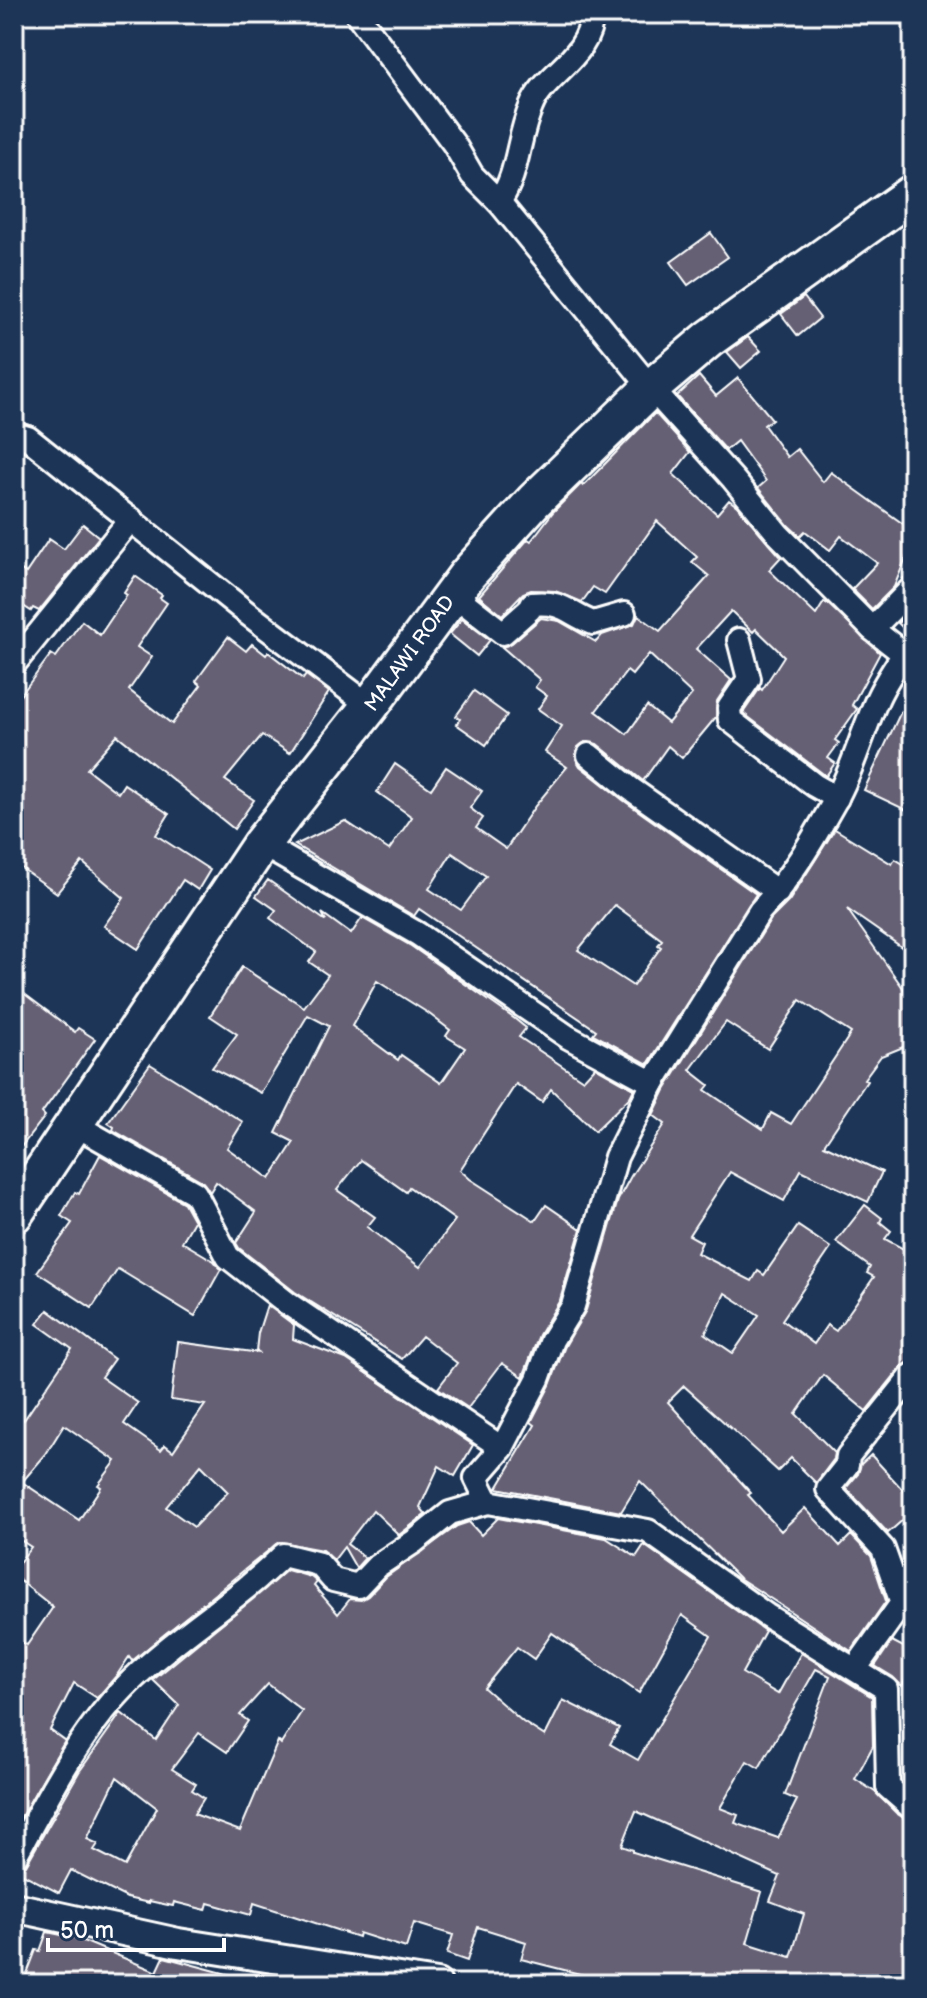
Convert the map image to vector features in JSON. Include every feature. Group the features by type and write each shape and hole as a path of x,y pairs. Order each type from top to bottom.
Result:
{"main road":[{"name":"MALAWI ROAD","path":"14,1214 261,844 370,706 452,593 508,528 651,388 709,339 770,292 913,193"}],"street":[{"path":"357,14 454,144 472,175 499,202 651,388 726,470 785,542 872,629 908,656 876,702 837,798 823,818 818,832 778,892 760,911 653,1083 616,1157 573,1306 552,1340 538,1379 502,1448 476,1478 488,1502"},
{"path":"499,202 511,185 531,105 579,51 591,26 592,14"},
{"path":"14,434 28,438 247,613 370,706"},
{"path":"14,664 131,519"},
{"path":"872,629 913,587"},
{"path":"452,593 503,633 532,604 564,607 593,623 624,614"},
{"path":"739,640 749,679 729,708 730,720 814,785 837,798"},
{"path":"589,755 631,789 778,892"},
{"path":"261,844 418,934 568,1037 653,1083"},
{"path":"74,1124 195,1193 228,1257 287,1303 502,1448"},
{"path":"855,1669 902,1603 883,1549 828,1489 847,1465 848,1456 913,1375"},
{"path":"14,1858 89,1728 131,1680 257,1581 283,1555 319,1564 333,1580 358,1586 377,1566 450,1513 488,1502 608,1521 648,1531 766,1615 886,1689 888,1787 913,1809"},
{"path":"14,1907 320,1975 437,1984"}],"building":[{"path":"711,233 728,257 688,285 671,262"},
{"path":"804,297 820,318 798,336 781,314"},
{"path":"748,337 761,351 741,368 727,352"},
{"path":"699,376 716,396 738,378 772,419 764,425 787,457 797,449 823,482 831,472 913,531 913,541 894,587 872,609 852,589 877,563 841,536 830,550 805,531 800,536 788,525 758,488 766,481 737,441 726,450 677,396"},
{"path":"655,413 690,452 673,474 717,514 729,500 737,506 781,557 769,570 816,615 824,602 828,604 880,653 852,705 857,709 835,740 839,743 828,758 835,763 826,776 743,713 784,656 756,629 753,632 731,611 696,649 731,680 717,701 716,717 682,758 668,746 643,781 597,744 585,742 578,747 576,759 580,766 756,894 648,1064 593,1034 596,1030 419,909 414,916 295,845 345,821 389,850 412,817 377,792 395,764 431,789 446,767 482,791 470,808 483,818 476,828 506,849 567,767 545,752 562,726 538,709 547,696 535,687 540,680 502,647 512,643 541,618 559,621 596,642 602,635 634,624 638,615 660,631 709,576 692,562 697,557 657,521 605,594 593,587 582,602 555,591 531,590 523,593 502,615 479,596 528,539 531,541 553,512 581,484 583,486","holes":["649,654 692,694 668,723 647,706 627,734 596,711 627,671 632,675","452,853 486,876 461,910 429,889","615,905 662,940 658,945 661,947 633,986 578,950"]},
{"path":"83,524 99,537 39,611 33,608 31,611 14,600 14,565 26,573 49,539 64,549"},
{"path":"135,576 162,595 160,598 167,603 137,647 152,657 129,690 172,724 201,685 196,681 228,637 246,651 252,644 266,655 268,652 303,679 306,675 329,692 290,753 262,735 225,780 254,800 234,829 117,735 87,769 118,793 124,784 169,814 156,835 210,870 198,890 183,880 138,949 104,926 124,898 82,862 57,893 14,863 14,704 51,654 56,657 82,621 100,635 127,595 124,593"},
{"path":"913,607 913,638 898,623"},
{"path":"462,619 490,640 477,656 450,634"},
{"path":"913,686 913,796 906,810 864,790"},
{"path":"474,691 507,715 486,745 456,724 460,719 456,716"},
{"path":"835,829 892,864 895,859 913,870 913,955 847,909 913,1002 913,1043 881,1056 824,1145 882,1172 868,1202 801,1170 784,1201 730,1172 689,1235 702,1242 697,1253 752,1281 758,1271 764,1275 798,1226 831,1248 782,1320 814,1344 827,1325 836,1331 874,1277 867,1273 870,1267 836,1242 865,1205 882,1218 880,1222 891,1231 885,1239 913,1254 913,1361 902,1366 866,1411 823,1375 796,1414 835,1453 816,1483 791,1458 778,1471 684,1386 668,1402 751,1493 748,1495 781,1531 805,1508 840,1546 851,1535 871,1556 886,1601 851,1651 739,1578 640,1481 621,1512 497,1488 535,1425 531,1422 565,1346 586,1310 618,1200 665,1124 653,1115 665,1090 771,919 789,901","holes":["800,1000 851,1033 791,1124 771,1113 763,1129 705,1090 709,1085 690,1070 726,1022 768,1049","725,1293 759,1315 733,1353 705,1334"]},
{"path":"268,880 326,921 322,913 351,934 362,918 411,946 515,1019 526,1028 519,1037 583,1080 595,1067 634,1089 630,1097 595,1131 551,1089 542,1102 516,1084 460,1170 535,1221 546,1205 581,1229 560,1300 539,1335 523,1377 502,1363 468,1408 438,1388 457,1363 422,1336 402,1359 295,1292 236,1243 256,1212 216,1182 210,1192 202,1181 113,1130 114,1127 108,1123 150,1064 243,1122 227,1148 270,1179 294,1142 276,1133 329,1026 308,1015 261,1093 212,1068 237,1034 210,1016 242,967 304,1007 328,975 309,962 316,952 270,918 276,910 256,896","holes":["377,981 428,1013 450,1030 446,1036 465,1048 441,1083 401,1055 398,1060 352,1026","361,1160 406,1192 409,1187 455,1220 420,1267 367,1227 375,1217 337,1190"]},
{"path":"14,986 75,1032 78,1028 95,1039 42,1113 45,1116 14,1156"},
{"path":"100,1155 184,1203 194,1221 182,1242 214,1261 221,1269 195,1316 118,1269 92,1308 37,1272 72,1223 61,1216 75,1192 79,1194"},
{"path":"267,1305 294,1325 293,1339 346,1359 473,1445 455,1476 439,1466 420,1507 426,1514 399,1535 373,1510 347,1544 365,1558 356,1568 344,1547 334,1560 322,1550 279,1542 132,1661 129,1657 97,1698 74,1683 50,1730 65,1741 14,1829 14,1636 27,1645 53,1607 14,1576 14,1569 31,1547 14,1536 14,1411 24,1420 72,1349 37,1324 48,1310 114,1359 101,1377 138,1403 124,1424 161,1450 165,1445 173,1451 205,1405 171,1400 178,1342 260,1353 256,1351","holes":["64,1425 116,1461 98,1485 101,1487 79,1520 22,1482 46,1454","201,1465 228,1492 194,1527 166,1507"]},
{"path":"871,1455 913,1501 913,1511 888,1533 846,1488 858,1474 861,1464"},
{"path":"498,1518 606,1538 636,1557 644,1545 765,1631 742,1673 778,1694 801,1653 872,1697 873,1746 855,1779 913,1824 913,1983 871,1974 867,1984 619,1984 521,1959 526,1942 478,1927 467,1961 447,1954 453,1935 414,1923 406,1948 359,1933 358,1937 254,1903 251,1915 208,1903 206,1910 174,1902 173,1906 149,1903 127,1898 71,1870 59,1893 17,1871 26,1865 79,1772 121,1713 156,1740 179,1705 153,1680 287,1570 311,1577 317,1582 314,1586 338,1614 350,1599 361,1600 368,1596 386,1577 457,1526 469,1522 481,1535","holes":["682,1615 711,1636 638,1760 610,1744 619,1728 563,1700 545,1736 523,1722 484,1688 517,1647 534,1659 552,1633 639,1693","816,1669 830,1676 785,1795 797,1800 778,1838 735,1823 738,1815 720,1808 747,1761 759,1768","268,1684 302,1711 281,1744 278,1741 240,1831 194,1814 204,1798 192,1790 196,1784 172,1769 199,1733 227,1752 248,1721 240,1715","117,1777 157,1808 125,1866 94,1850 98,1844 87,1839","636,1811 780,1876 770,1901 804,1914 791,1957 747,1943 762,1892 622,1846"]},
{"path":"892,1641 913,1652 913,1684 905,1680 902,1686 875,1666"},
{"path":"47,1932 76,1938 157,1972 164,1957 238,1977 237,1984 23,1984 36,1950 40,1951"}]}
